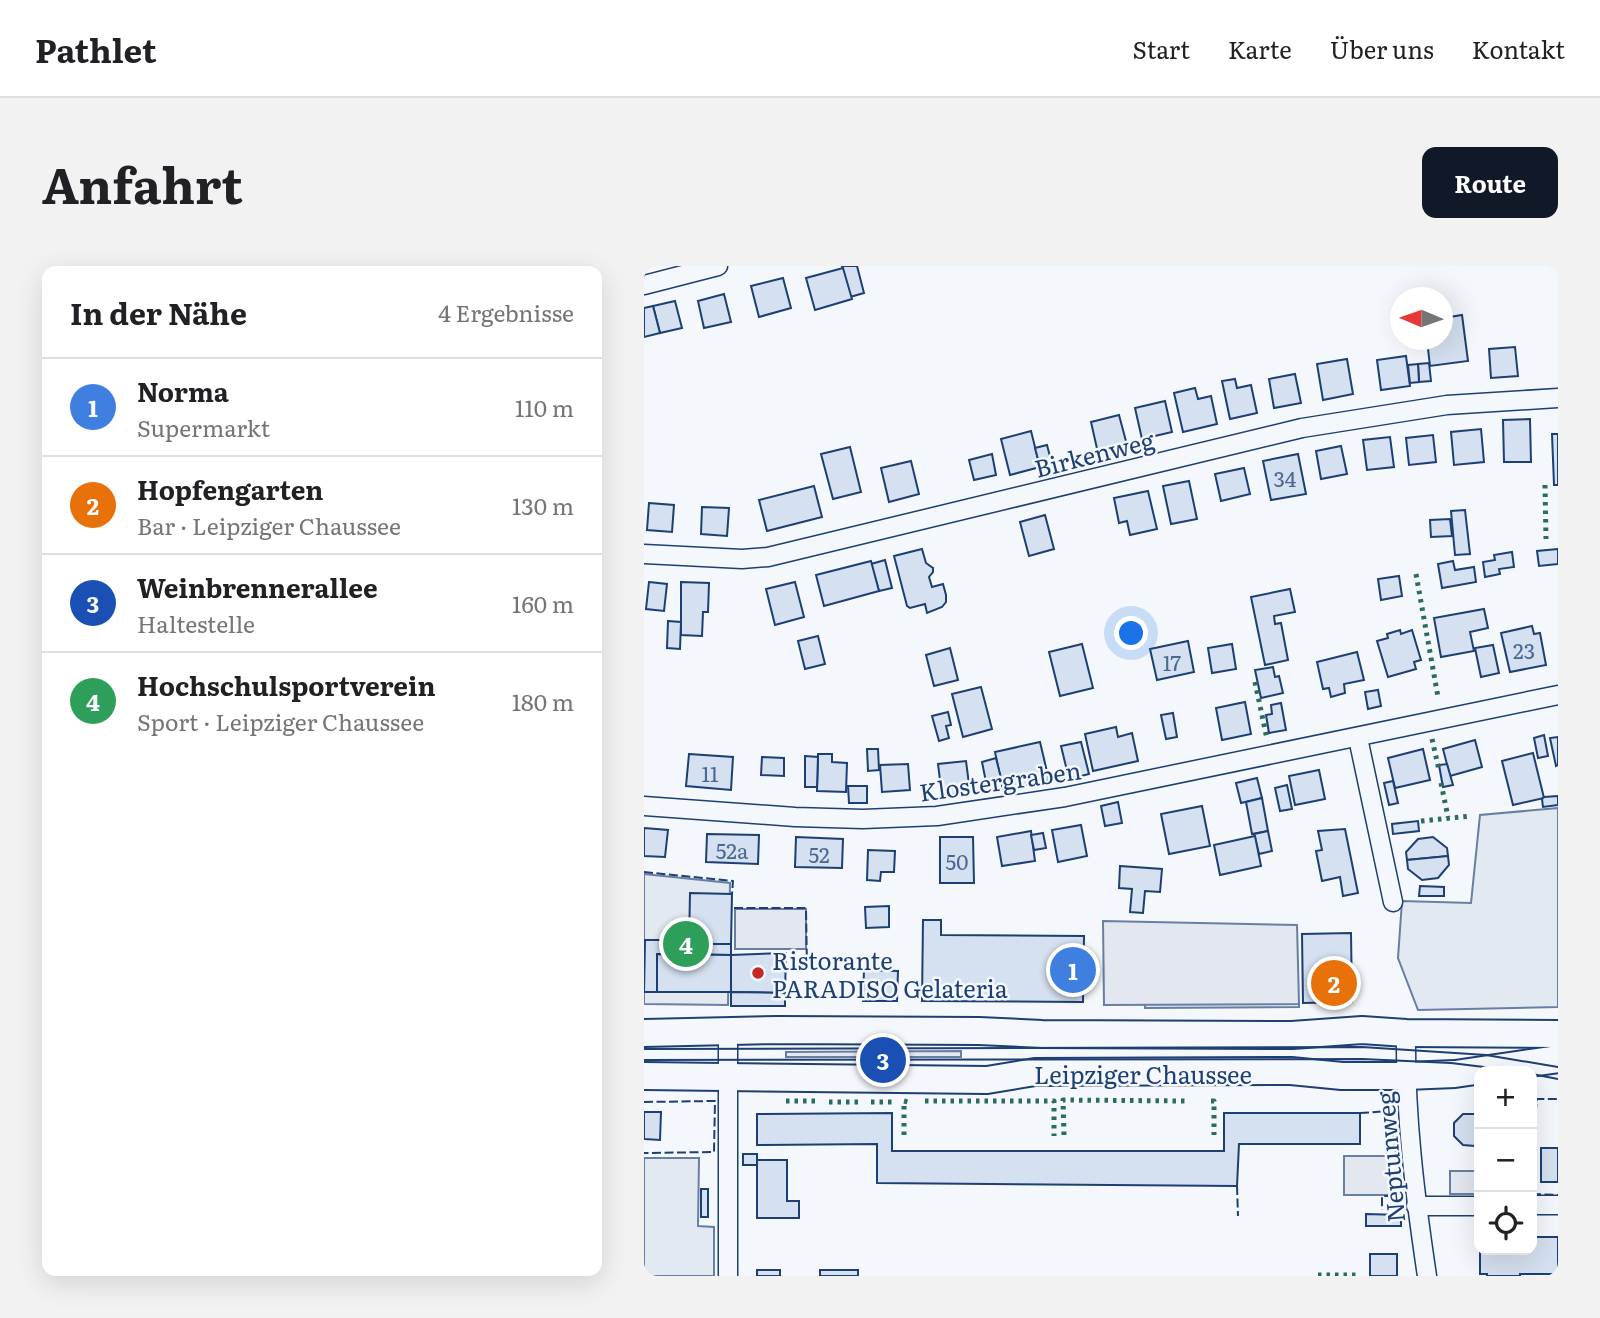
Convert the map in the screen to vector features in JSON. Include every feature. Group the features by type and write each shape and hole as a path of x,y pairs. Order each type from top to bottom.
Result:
{"main road":[{"name":"Leipziger Chaussee","path":"644,1033 786,1030 1292,1035 1362,1030 1406,1034 1558,1034"},
{"name":"Leipziger Chaussee","path":"644,1076 988,1080 1030,1072 1290,1072 1342,1076 1406,1076 1455,1074 1558,1059"}],"street":[{"path":"644,285 718,266"},
{"name":"Birkenweg","path":"644,554 742,559 768,557 1302,428 1447,405 1507,399 1558,398"},
{"name":"Klostergraben","path":"644,806 795,817 863,819 937,816 1065,797 1558,695"},
{"path":"1358,738 1393,902"},
{"path":"728,1032 728,1276"},
{"name":"Neptunweg","path":"1406,1034 1406,1076 1416,1206 1427,1276"},
{"path":"1537,1206 1558,1205"},
{"path":"1416,1206 1474,1206"}],"shaded area":[{"path":"1558,808 1558,1007 1418,1010 1398,958 1402,901 1471,903 1480,815"},
{"path":"644,874 730,883 728,1005 644,1004"},
{"path":"735,909 806,909 806,949 735,949"},
{"path":"1103,921 1297,925 1299,1004 1104,1005"},
{"path":"1145,1004 1299,1004 1299,1007 1145,1008"},
{"path":"961,1051 961,1057 786,1057 786,1052"},
{"path":"1344,1156 1390,1156 1390,1195 1344,1195"},
{"path":"644,1158 699,1158 698,1226 714,1227 714,1276 644,1276"},
{"path":"1450,1171 1474,1171 1474,1194 1450,1194"}],"building":[{"path":"842,266 857,266 864,293 850,297"},
{"path":"843,268 852,299 815,310 806,278"},
{"path":"783,278 791,308 759,317 751,286"},
{"path":"724,294 731,322 704,328 698,301"},
{"path":"675,301 682,328 660,333 653,306"},
{"path":"653,306 660,333 644,337 644,308"},
{"path":"1462,315 1468,361 1430,366 1428,350 1453,350 1453,316"},
{"path":"1515,347 1518,376 1491,378 1489,349"},
{"path":"1406,356 1410,386 1381,390 1377,360"},
{"path":"1347,359 1353,394 1323,400 1317,364"},
{"path":"1429,363 1431,381 1419,382 1418,364"},
{"path":"1418,364 1419,382 1410,383 1408,365"},
{"path":"1295,374 1301,403 1274,408 1269,379"},
{"path":"1235,379 1237,388 1251,385 1257,413 1230,419 1222,381"},
{"path":"1195,388 1198,399 1211,396 1217,424 1183,432 1174,393"},
{"path":"1165,401 1172,432 1142,439 1135,408"},
{"path":"1119,415 1127,445 1098,453 1091,422"},
{"path":"1530,419 1531,462 1504,462 1503,420"},
{"path":"1481,429 1484,462 1454,465 1451,432"},
{"path":"1031,431 1040,467 1010,475 1001,439"},
{"path":"1552,434 1558,434 1558,485 1554,485"},
{"path":"1433,435 1436,462 1409,465 1406,438"},
{"path":"1390,437 1394,467 1367,470 1363,440"},
{"path":"1047,445 1052,464 1040,467 1035,448"},
{"path":"1341,446 1347,474 1321,479 1316,451"},
{"path":"850,447 861,492 833,499 821,454"},
{"path":"992,454 996,475 974,480 969,460"},
{"path":"1298,454 1306,494 1271,500 1263,461"},
{"path":"911,461 919,494 889,502 881,468"},
{"path":"1244,468 1250,494 1221,501 1215,474"},
{"path":"1189,481 1197,519 1171,524 1163,486"},
{"path":"814,486 822,517 767,531 759,500"},
{"path":"1148,491 1157,529 1130,535 1127,521 1119,523 1114,498"},
{"path":"649,503 674,505 672,532 647,530"},
{"path":"702,507 729,508 727,536 701,534"},
{"path":"1465,510 1470,554 1455,555 1451,511"},
{"path":"1045,515 1054,549 1029,556 1020,522"},
{"path":"1450,519 1452,536 1431,537 1430,520"},
{"path":"922,549 926,563 933,568 929,577 932,587 943,584 946,595 946,602 942,607 927,613 925,604 910,608 907,606 894,556"},
{"path":"1558,549 1558,564 1539,566 1537,551"},
{"path":"1512,552 1514,567 1499,569 1500,574 1485,577 1483,562 1495,560 1494,555"},
{"path":"885,560 892,588 879,591 871,564"},
{"path":"871,561 879,591 824,606 816,575"},
{"path":"1453,561 1455,570 1474,567 1476,582 1442,588 1438,564"},
{"path":"1399,576 1402,596 1381,600 1378,579"},
{"path":"649,582 667,584 664,611 646,609"},
{"path":"681,582 709,583 708,612 703,612 702,636 681,635"},
{"path":"795,582 804,617 775,625 766,589"},
{"path":"1290,589 1295,612 1274,616 1275,624 1281,623 1288,660 1265,665 1251,597"},
{"path":"1484,609 1488,628 1470,632 1474,651 1441,657 1434,618"},
{"path":"668,621 681,622 680,649 667,648"},
{"path":"1532,626 1534,634 1540,633 1546,665 1510,672 1501,633"},
{"path":"1400,630 1401,634 1412,630 1421,660 1414,662 1416,669 1388,677 1377,641"},
{"path":"818,636 825,664 805,669 798,641"},
{"path":"1188,641 1194,672 1157,680 1150,649"},
{"path":"1082,644 1093,688 1060,696 1049,652"},
{"path":"1232,644 1236,669 1212,673 1208,648"},
{"path":"1493,645 1499,673 1481,677 1475,648"},
{"path":"950,648 958,680 934,686 926,655"},
{"path":"1357,652 1364,680 1344,684 1345,693 1331,697 1329,688 1323,689 1317,662"},
{"path":"1273,667 1275,677 1279,676 1283,693 1261,698 1255,670"},
{"path":"981,687 992,729 963,737 952,694"},
{"path":"1378,690 1381,706 1368,709 1365,692"},
{"path":"1245,702 1251,734 1222,740 1216,708"},
{"path":"1281,703 1286,730 1269,733 1266,715 1272,714 1271,705"},
{"path":"948,712 951,725 946,726 949,738 939,741 932,716"},
{"path":"1173,713 1177,737 1166,739 1161,715"},
{"path":"1116,727 1118,737 1132,733 1138,761 1093,771 1085,734"},
{"path":"1544,735 1548,756 1538,758 1534,738"},
{"path":"1558,737 1558,765 1556,766 1550,738"},
{"path":"1475,740 1482,767 1450,776 1443,749"},
{"path":"1040,742 1049,780 1003,790 995,752"},
{"path":"1081,742 1089,774 1069,779 1061,746"},
{"path":"867,749 878,749 879,770 868,771"},
{"path":"1423,749 1430,780 1395,788 1388,758"},
{"path":"1533,753 1544,798 1513,805 1502,761"},
{"path":"689,754 733,757 731,790 686,786"},
{"path":"818,754 832,754 832,762 847,763 846,792 817,791"},
{"path":"805,756 818,757 817,787 805,787"},
{"path":"762,757 784,758 784,776 761,775"},
{"path":"996,758 1001,778 986,782 982,762"},
{"path":"966,761 970,792 942,796 938,764"},
{"path":"908,764 910,790 882,792 880,765"},
{"path":"1447,764 1453,785 1443,787 1439,765"},
{"path":"1319,770 1325,799 1295,805 1289,776"},
{"path":"1257,778 1262,798 1241,803 1236,783"},
{"path":"1393,781 1398,803 1389,805 1384,783"},
{"path":"1287,785 1292,809 1280,811 1275,788"},
{"path":"848,786 867,786 867,803 849,803"},
{"path":"1558,796 1558,805 1543,807 1544,797"},
{"path":"1262,798 1268,831 1252,834 1246,802"},
{"path":"1118,802 1122,823 1105,826 1101,806"},
{"path":"1202,806 1210,846 1169,854 1161,814"},
{"path":"1418,821 1419,831 1393,834 1392,824"},
{"path":"1081,825 1087,856 1058,862 1052,830"},
{"path":"644,828 668,830 665,857 644,856"},
{"path":"1345,829 1358,893 1343,896 1340,877 1322,881 1316,851 1322,850 1318,831"},
{"path":"1031,831 1035,861 1002,866 997,837"},
{"path":"1268,831 1272,851 1259,854 1254,834"},
{"path":"1043,833 1046,848 1034,850 1031,835"},
{"path":"707,834 759,835 758,864 706,862"},
{"path":"1255,836 1261,866 1220,875 1214,845"},
{"path":"796,837 843,839 842,868 795,867"},
{"path":"940,837 973,837 974,883 940,883"},
{"path":"1433,837 1447,848 1448,856 1407,860 1406,852 1418,839"},
{"path":"868,850 895,851 894,872 881,872 880,881 867,880"},
{"path":"1448,856 1449,865 1438,878 1422,880 1408,869 1407,860"},
{"path":"1120,866 1162,869 1160,892 1145,891 1143,913 1130,912 1132,889 1119,888"},
{"path":"1420,886 1444,887 1444,896 1419,896"},
{"path":"690,893 732,894 731,944 689,944"},
{"path":"889,906 889,927 866,928 865,907"},
{"path":"923,920 941,920 941,935 1084,936 1083,1002 922,1001"},
{"path":"1351,933 1352,1002 1303,1003 1302,934"},
{"path":"645,940 731,944 731,955 657,954 657,992 644,992"},
{"name":"Ristorante PARADISO Gelateria","path":"786,953 785,993 731,992 731,955"},
{"path":"657,954 731,955 731,992 657,992"},
{"path":"864,970 898,971 897,1001 863,1001"},
{"path":"731,992 785,993 785,1006 731,1006"},
{"path":"644,1112 661,1112 660,1140 644,1139"},
{"path":"892,1113 892,1151 1224,1151 1224,1113 1360,1113 1360,1144 1239,1144 1237,1186 877,1183 877,1144 757,1145 757,1114"},
{"path":"1463,1114 1474,1114 1474,1146 1463,1145 1454,1136 1454,1123"},
{"path":"1541,1148 1558,1148 1558,1182 1541,1182"},
{"path":"743,1154 757,1154 757,1165 743,1165"},
{"path":"757,1160 787,1160 787,1201 799,1201 799,1218 757,1218"},
{"path":"701,1189 708,1189 708,1217 701,1217"},
{"path":"1366,1214 1401,1215 1401,1226 1366,1226"},
{"path":"1537,1237 1558,1237 1558,1274 1480,1274 1480,1255 1537,1255"},
{"path":"1370,1254 1397,1254 1397,1276 1370,1276"},
{"path":"757,1270 780,1270 780,1276 757,1276"},
{"path":"820,1270 858,1270 858,1276 820,1276"}],"tram line":[{"path":"644,1049 1362,1047 1486,1055 1558,1067"},
{"path":"644,1060 1362,1059 1476,1066"},
{"path":"1537,1075 1558,1079"}],"hedge":[{"path":"1545,485 1546,539"},
{"path":"1416,574 1438,697"},
{"path":"1255,682 1267,739"},
{"path":"1432,739 1439,770"},
{"path":"1441,783 1448,817"},
{"path":"1421,821 1471,816"},
{"path":"1064,1135 1063,1100 1187,1101"},
{"path":"786,1101 820,1101"},
{"path":"904,1135 904,1101 908,1102"},
{"path":"925,1101 1054,1101 1054,1136"},
{"path":"1211,1101 1214,1101 1214,1135"},
{"path":"829,1102 862,1102"},
{"path":"871,1102 894,1102"},
{"path":"1318,1275 1360,1275"}],"fence":[{"path":"644,872 733,881 732,894"},
{"path":"734,908 806,908 807,969"},
{"path":"1537,1099 1558,1099"},
{"path":"644,1102 715,1101 714,1152 644,1153"},
{"path":"1360,1113 1389,1111 1403,1196 1382,1196 1382,1210"},
{"path":"1237,1186 1238,1216"},
{"path":"1537,1194 1558,1195"}],"place":[{"name":"Hochschulsportverein","path":"686,944"},
{"name":"Norma","path":"1073,970"},
{"name":"Ristorante PARADISO Gelateria","path":"758,973"},
{"name":"Hopfengarten","path":"1334,983"},
{"name":"Weinbrennerallee","path":"883,1060"}]}
